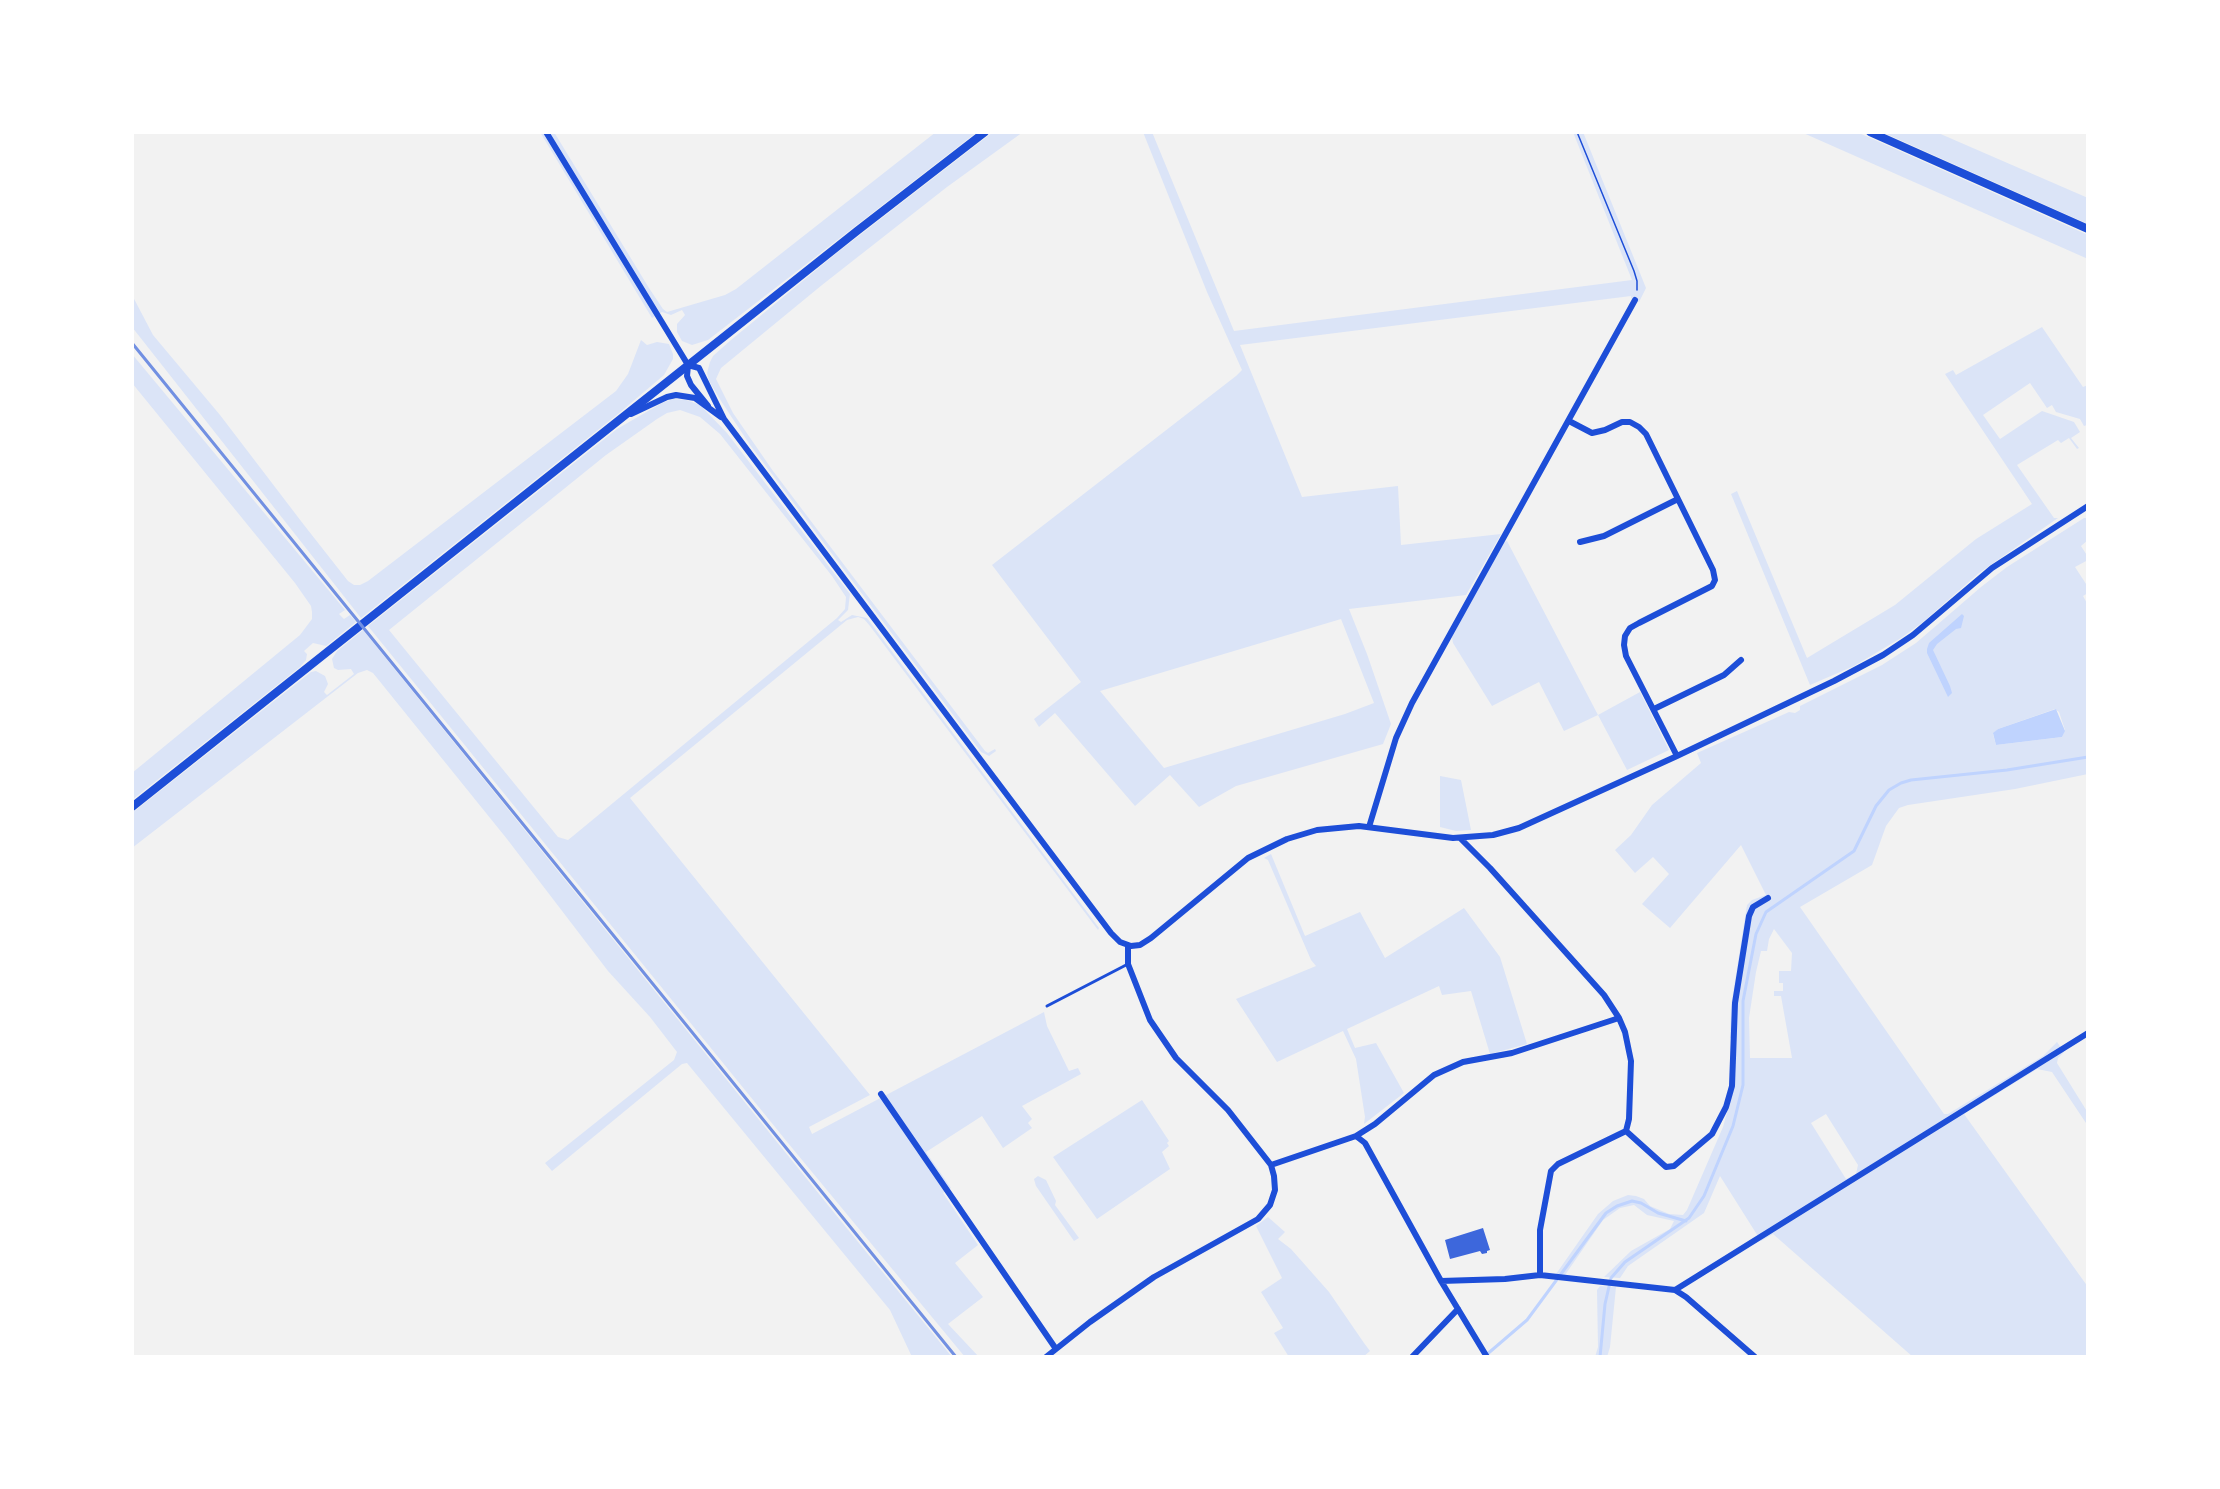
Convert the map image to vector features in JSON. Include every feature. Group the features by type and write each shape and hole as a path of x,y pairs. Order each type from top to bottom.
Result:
{"street":[{"path":"546,132 688,365 687,376 708,406"},
{"path":"132,807 985,132"},
{"path":"1870,132 2088,230"},
{"path":"1369,827 1396,738 1412,703 1635,300"},
{"path":"688,365 699,368 724,419 1112,933 1120,942 1128,946 1145,943 1238,865 1287,839 1317,830 1369,827 1460,838 1487,837 1519,828 1677,756 1869,664 1913,635 1992,567 2088,506"},
{"path":"618,421 672,396 692,397 724,419"},
{"path":"1569,421 1592,433 1622,422 1630,422 1647,434 1713,570 1715,580 1709,588 1638,623 1630,628 1625,636 1626,656 1677,756"},
{"path":"1580,542 1604,536 1678,499"},
{"path":"1654,709 1724,675 1741,660"},
{"path":"1460,838 1490,868 1604,995 1619,1018 1629,1047 1631,1061 1629,1119 1626,1131 1552,1168 1541,1218 1540,1275"},
{"path":"1626,1131 1666,1167 1674,1166 1712,1134 1726,1107 1732,1086 1735,1003 1749,916 1753,907 1768,898"},
{"path":"1046,1357 1146,1282 1261,1216 1269,1205 1275,1190 1271,1165 1228,1110 1176,1058 1150,1020 1128,964 1128,946"},
{"path":"1271,1165 1356,1136 1375,1124 1434,1075 1453,1066 1512,1053 1619,1018"},
{"path":"1675,1290 2088,1033"},
{"path":"880,1094 1056,1349"},
{"path":"1356,1136 1368,1146 1441,1281 1485,1354"},
{"path":"1441,1281 1505,1279 1540,1275 1675,1290 1755,1357"},
{"path":"1412,1357 1458,1309"},
{"path":"1421,1357 1424,1344"}],"lane":[{"path":"1047,1006 1128,964"}],"path":[{"path":"1577,132 1634,271 1638,285 1635,300"}],"shaded area":[{"path":"540,132 554,132 649,288 667,312 725,295 736,289 936,132 977,132 708,340 692,345 682,341 677,332 677,324 685,315 682,310 671,315 662,312 652,318"},
{"path":"993,132 1023,132 947,187 822,285 721,368 716,379 733,413 773,471 985,751 988,753 995,749 996,751 989,756 981,752 750,445 709,381 707,373 713,356 731,340 838,252"},
{"path":"1143,132 1152,132 1234,331 1632,280 1573,132 1583,132 1646,288 1639,302 1631,296 1240,345 1302,497 1398,486 1401,545 1501,534 1466,595 1349,609 1391,724 1383,744 1236,786 1199,807 1170,775 1135,806 1055,713 1039,727 1034,719 1081,682 992,565 1242,370 1207,292","holes":["1341,619 1374,703 1345,714 1164,768 1100,691"]},
{"path":"1801,132 1857,132 2088,235 2088,259"},
{"path":"1882,132 1936,132 2088,198 2088,224"},
{"path":"132,295 153,335 220,415 348,581 354,585 368,581 616,391 628,374 641,340 647,345 657,342 669,344 673,359 664,375 618,414 361,618 132,327"},
{"path":"2042,327 2083,387 2088,385 2087,425 2084,426 2080,419 2056,412 2052,405 2047,408 2030,383 1983,415 2000,439 2042,411 2074,422 2080,432 2071,438 2079,448 2077,449 2069,438 2061,443 2058,440 2017,465 2054,518 2058,518 1979,573 1901,638 1854,666 1810,685 1731,494 1737,491 1807,658 1895,605 1976,539 2032,504 1945,374 1953,370 1956,375"},
{"path":"132,354 345,610 339,614 344,619 350,615 356,622 326,646 313,643 304,651 307,654 306,660 300,667 132,800 132,773 300,635 312,619 312,612 311,606 295,583 132,383"},
{"path":"673,399 686,400 700,405 727,433 850,594 848,610 838,620 841,622 852,615 867,618 1099,928 1098,930 870,626 864,619 858,617 847,620 630,798 870,1095 809,1127 812,1134 1044,1012 1047,1026 1069,1071 1078,1068 1081,1074 1022,1106 1032,1119 1028,1123 1032,1128 1003,1148 982,1116 926,1152 951,1188 943,1193 978,1245 955,1263 983,1297 948,1324 979,1357 965,1357 368,626 617,429","holes":["680,410 700,417 720,434 832,576 846,597 845,609 568,840 558,837 389,630 606,455 657,419 667,413"]},
{"path":"2084,518 2088,518 2088,540 2081,546 2088,560 2075,567 2088,587 2088,593 2083,596 2088,605 2088,774 2015,789 1899,808 1886,826 1872,865 1800,907 1944,1114 1948,1114 2043,1056 2057,1042 2064,1052 2058,1058 2057,1063 2088,1113 2088,1126 2052,1072 2037,1069 1964,1114 2088,1287 2088,1357 1913,1357 1773,1234 1761,1241 1720,1176 1704,1213 1628,1266 1620,1278 1604,1277 1631,1251 1670,1229 1674,1221 1647,1215 1634,1205 1620,1208 1603,1220 1565,1275 1556,1274 1598,1214 1613,1201 1628,1195 1644,1199 1650,1206 1669,1214 1683,1215 1687,1210 1723,1127 1735,1084 1736,1039 1730,1038 1731,1006 1747,905 1752,900 1766,895 1741,845 1670,928 1642,904 1669,874 1653,857 1635,873 1615,850 1631,835 1652,805 1701,763 1697,753 1789,712 1795,713 1800,710 1800,706 1882,665 1916,643 2007,567","holes":["2055,709 2059,712 2065,730 2062,737 1996,745 1993,734 1998,729","1774,929 1792,953 1791,971 1779,971 1779,983 1783,983 1783,991 1774,991 1774,996 1781,996 1792,1058 1750,1058 1749,1018 1756,972 1761,951 1767,951","1826,1114 1858,1165 1856,1174 1846,1179 1811,1123"]},
{"path":"1507,541 1598,715 1564,731 1539,682 1492,706 1453,643 1452,637 1503,542"},
{"path":"363,630 952,1357 912,1357 890,1310 687,1063 682,1064 552,1171 545,1163 674,1060 677,1052 650,1017 608,971 507,839 373,673 367,670 358,673 132,848 132,813 311,672 316,671 325,676 328,684 324,692 327,695 354,674 351,669 334,668 332,659 337,651"},
{"path":"1640,692 1669,750 1627,770 1598,715"},
{"path":"1440,776 1461,780 1471,830 1456,831 1440,827"},
{"path":"1271,854 1305,936 1360,912 1385,958 1464,908 1500,957 1527,1044 1490,1054 1471,991 1442,995 1439,986 1347,1029 1355,1048 1376,1043 1404,1093 1364,1124 1365,1117 1356,1059 1343,1031 1277,1062 1236,999 1316,966 1311,960 1268,860 1264,858"},
{"path":"1142,1100 1169,1141 1167,1143 1169,1146 1162,1152 1170,1169 1097,1219 1053,1157"},
{"path":"1038,1176 1046,1180 1056,1201 1055,1205 1079,1238 1074,1241 1036,1186 1034,1179"},
{"path":"1268,1217 1285,1232 1278,1239 1291,1249 1329,1292 1370,1351 1363,1357 1289,1357 1274,1333 1283,1328 1261,1292 1282,1278 1256,1226"},
{"path":"1600,1286 1616,1287 1607,1357 1595,1357 1598,1347 1597,1290"}],"water":[{"path":"1962,614 1964,616 1961,628 1956,629 1933,650 1950,686 1952,693 1948,697 1927,649 1929,643"},
{"path":"2056,709 2065,731 2062,737 1996,745 1993,733 1998,729"}],"building":[{"path":"1483,1228 1490,1250 1487,1253 1482,1254 1480,1251 1450,1259 1445,1240"}],"waterway":[{"path":"1600,1357 1605,1304 1611,1278 1625,1262 1689,1218 1704,1196 1733,1126 1743,1085 1743,1001 1756,934 1766,912 1854,851 1876,806 1889,790 1901,783 2088,757"},
{"path":"1485,1356 1527,1320 1606,1213 1632,1201 1641,1203 1658,1213 1686,1221"}],"railway":[{"path":"132,343 956,1357"}]}
